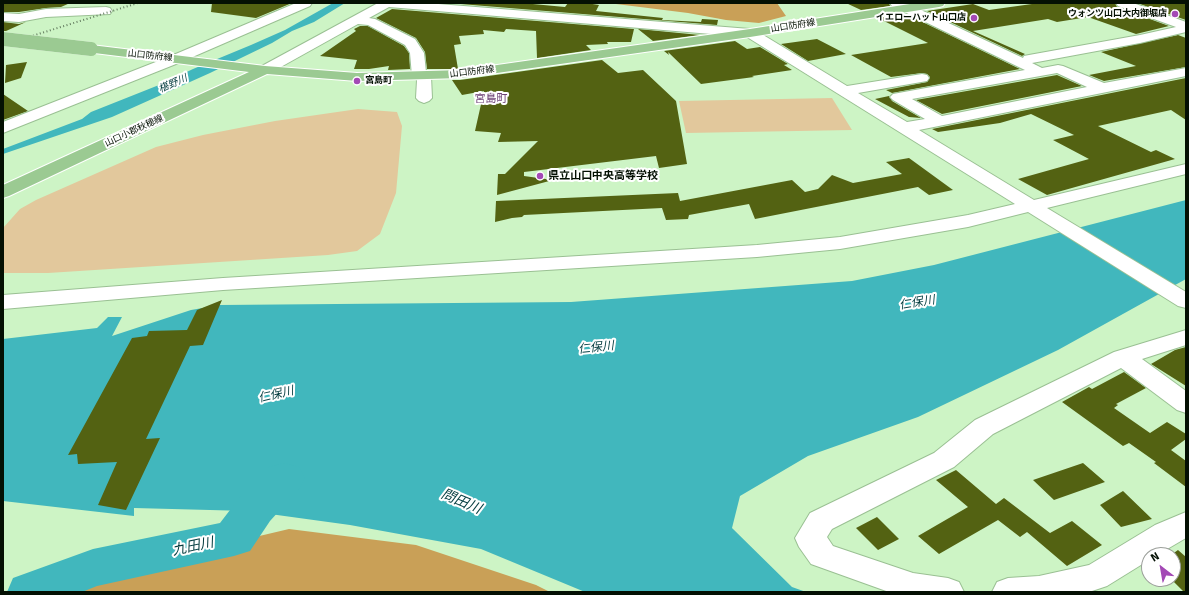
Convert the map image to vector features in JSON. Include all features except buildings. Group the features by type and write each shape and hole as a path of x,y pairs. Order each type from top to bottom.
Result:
{"main road":[{"name":"山口防府線","path":"3,39 265,70 357,77 422,76 462,74 750,33 900,6 939,3"},
{"name":"山口小郡秋穂線","path":"3,192 265,70"}],"street":[{"path":"3,128 180,59 306,3"},
{"path":"384,3 750,33 1186,301"},
{"path":"265,70 387,3"},
{"path":"1122,3 1186,27"},
{"path":"900,6 1040,72"},
{"path":"3,18 19,18 46,13 106,11"},
{"path":"357,20 371,22 410,42 417,53 422,76 424,98"},
{"path":"996,65 1140,39 1186,27"},
{"path":"938,120 898,97 1058,69 1104,88"},
{"path":"903,128 1186,72"},
{"path":"844,91 935,75"},
{"path":"3,112 35,103 83,96"},
{"path":"3,302 239,283 805,247 917,231 1032,206 1186,169"},
{"path":"948,592 913,587 822,555 810,538 821,521 944,460 984,427 1123,356 1186,337"},
{"path":"1123,356 1186,404"},
{"path":"1008,592 1039,590 1096,577 1166,534 1186,524"}],"shaded area":[{"path":"608,3 777,3 786,16 759,23 726,20 688,13"},
{"path":"832,98 852,130 686,133 679,101"},
{"path":"358,109 397,112 402,126 396,193 380,234 357,251 328,255 48,273 3,273 3,228 20,209 36,200 156,147 203,135 275,121"},
{"path":"289,529 416,545 536,585 550,592 55,592 82,578"}],"water":[{"name":"椹野川","path":"333,3 345,3 314,22 292,31 272,43 210,73 112,117 3,154 3,149 82,119 91,112 159,85 285,30"},
{"path":"1186,200 1186,279 1058,350 918,417 808,456 740,496 732,528 792,587 806,592 585,592 481,549 350,525 248,511 134,508 134,516 3,501 3,339 97,328 108,317 122,317 112,336 191,310 220,305 571,302 852,281 934,265"}],"waterway":[{"name":"九田川","path":"30,592 93,568 234,538 255,509 284,478"}],"railway":[{"path":"3,45 138,3"}],"place":[{"name":"ウォンツ山口大内御堀店","path":"1175,14"},
{"name":"イエローハット山口店","path":"974,18"},
{"name":"宮島町","path":"357,81"},
{"name":"県立山口中央高等学校","path":"540,176"}],"district":[{"name":"宮島町","path":"491,99"}],"water label":[{"name":"仁保川","path":"917,303"},
{"name":"仁保川","path":"596,348"},
{"name":"仁保川","path":"276,395"},
{"name":"問田川","path":"461,502"}]}
